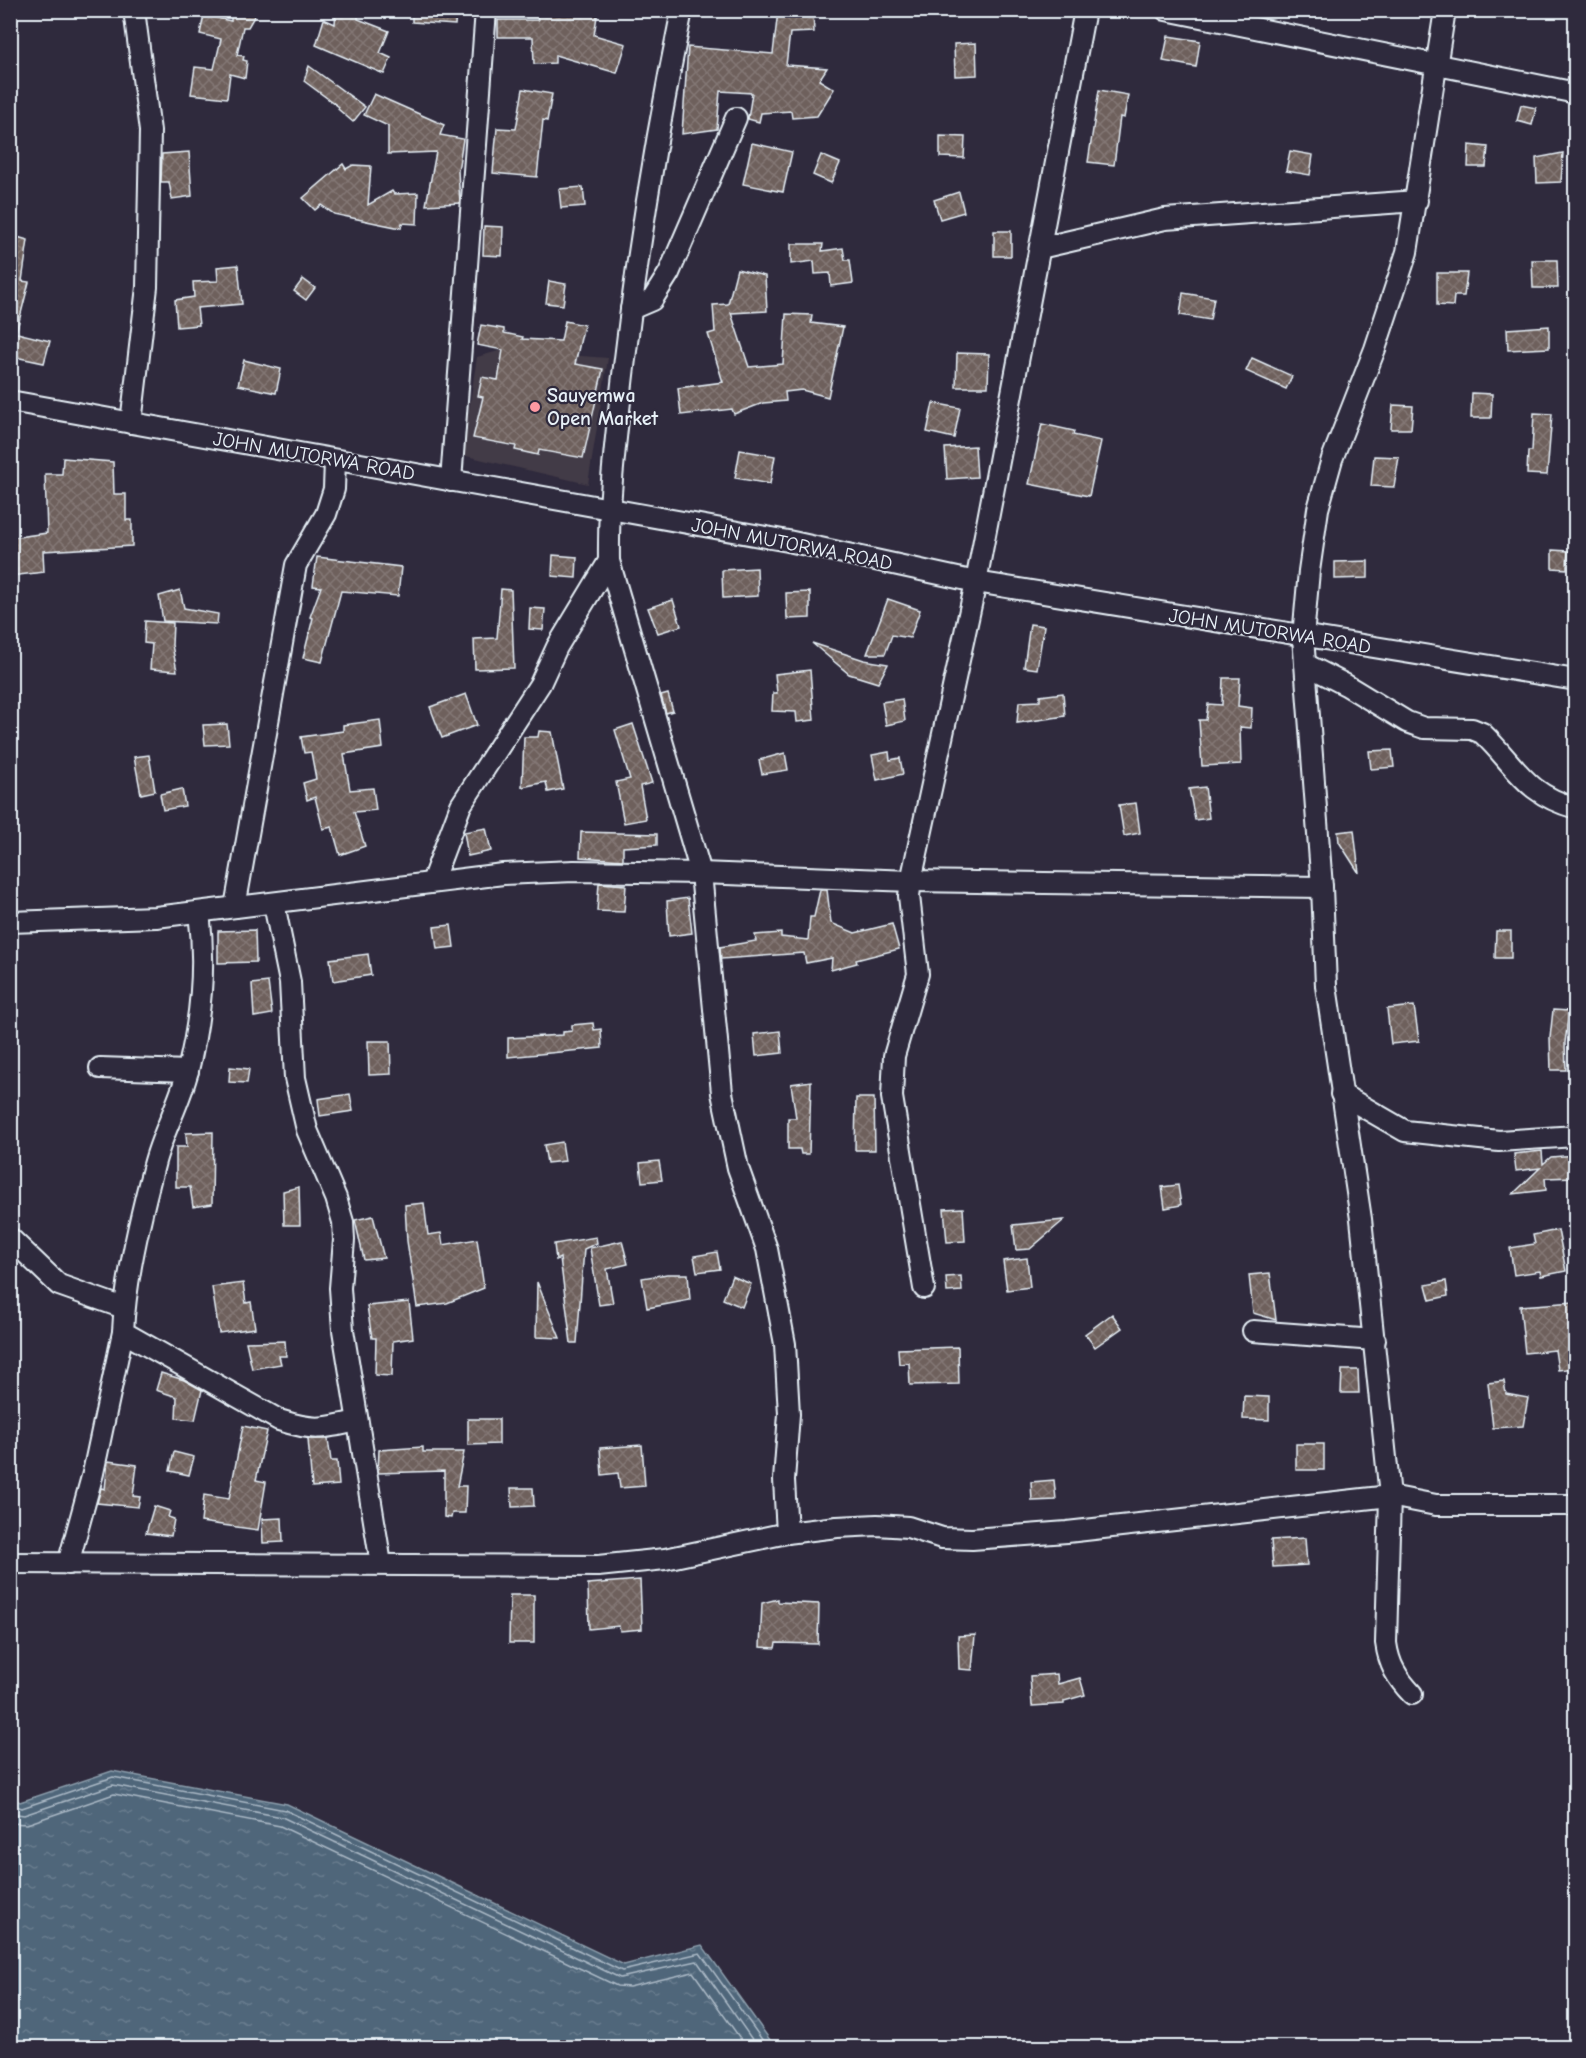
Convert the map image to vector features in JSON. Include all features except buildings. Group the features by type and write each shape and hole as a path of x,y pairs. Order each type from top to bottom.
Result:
{"street":[{"path":"131,423 147,287 150,131 134,10"},
{"path":"452,481 486,10"},
{"path":"682,10 665,89 631,309 608,510 609,561 701,873 722,1093 738,1168 767,1249 785,1344 789,1414 784,1480 787,1533"},
{"path":"924,1288 892,1088 894,1056 918,974 909,896 976,582 1086,10"},
{"path":"1166,10 1575,93"},
{"path":"1412,1694 1396,1676 1388,1660 1386,1643 1390,1496 1361,1219 1326,986 1322,887 1303,637 1308,571 1318,509 1332,459 1375,349 1407,252 1417,201 1445,10"},
{"path":"631,309 652,300 669,273 736,118"},
{"path":"1040,248 1165,219 1417,201"},
{"name":"JOHN MUTORWA ROAD","path":"10,401 788,541 976,582 1575,680"},
{"path":"235,907 296,565 326,514 334,489 335,461"},
{"path":"432,882 461,805 540,684 562,637 609,561"},
{"path":"1305,664 1346,685 1407,722 1425,728 1472,729 1482,733 1530,787 1548,799 1575,808"},
{"path":"10,922 156,917 274,904 432,882 527,873 701,873 911,881 1322,887"},
{"path":"274,904 290,982 295,1078 307,1130 336,1198 343,1222 344,1240 340,1288 343,1330 381,1564"},
{"path":"68,1564 96,1462 123,1332 124,1308 154,1164 188,1071 202,998 204,945 199,912"},
{"path":"100,1068 188,1071"},
{"path":"1341,1094 1404,1131 1499,1141 1575,1136"},
{"path":"10,1238 43,1273 59,1285 124,1308"},
{"path":"1253,1331 1375,1340"},
{"path":"123,1332 279,1420 307,1429 323,1429 357,1421"},
{"path":"10,1563 598,1566 665,1559 787,1533 877,1525 908,1527 942,1538 972,1539 1066,1532 1390,1496 1436,1505 1575,1505"}],"shaded area":[{"name":"Sauyemwa Open Market","path":"502,350 608,358 588,484 462,455 477,357"}],"water":[{"path":"112,1771 287,1804 624,1965 702,1945 775,2047 11,2047 11,1796 20,1802"}],"place":[{"name":"Sauyemwa Open Market","path":"535,407"}]}
